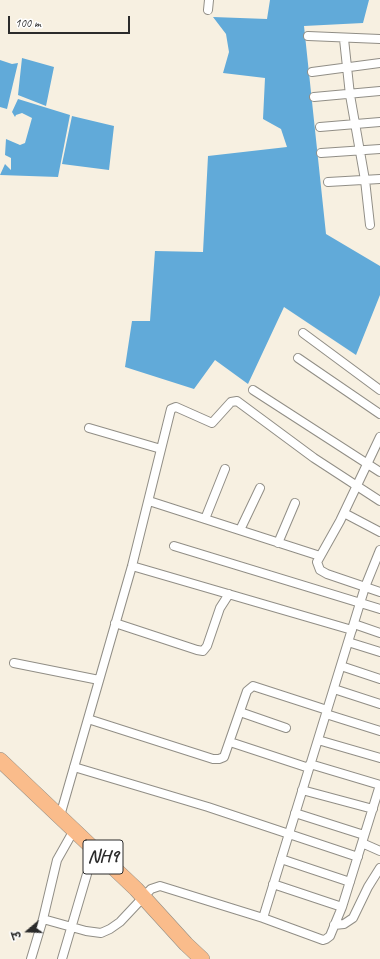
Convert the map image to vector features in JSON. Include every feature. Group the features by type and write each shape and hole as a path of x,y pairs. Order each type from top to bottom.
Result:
{"highway":[{"name":"NH9","path":"0,760 143,896 186,944 202,959"}],"street":[{"path":"208,10 209,0"},
{"path":"308,36 344,39 380,39"},
{"path":"344,39 350,95 365,180 370,225"},
{"path":"312,72 380,63"},
{"path":"314,97 350,95 380,91"},
{"path":"320,127 380,122"},
{"path":"321,153 360,152 380,149"},
{"path":"328,182 380,179"},
{"path":"303,333 380,390"},
{"path":"298,358 380,414"},
{"path":"253,390 380,472"},
{"path":"60,816 132,566 170,412 173,407 212,423 231,402 237,401 355,486 380,501"},
{"path":"89,428 161,449"},
{"path":"380,437 355,486 344,513 317,562 320,570 327,574 380,592"},
{"path":"205,519 225,469"},
{"path":"240,530 260,488"},
{"path":"149,501 320,556"},
{"path":"278,543 295,503"},
{"path":"344,513 380,532"},
{"path":"174,546 380,609"},
{"path":"262,918 365,587 380,550"},
{"path":"132,566 229,594 380,633"},
{"path":"115,623 203,651 207,646 220,608 229,594"},
{"path":"348,642 380,652"},
{"path":"14,663 99,680"},
{"path":"341,666 380,679"},
{"path":"88,719 213,759 224,757 248,688 253,686 380,730"},
{"path":"334,689 380,704"},
{"path":"240,712 286,728"},
{"path":"318,740 380,758"},
{"path":"44,919 71,927 101,932 110,929 120,922 143,896 151,889 160,886 262,918 323,940 328,938 342,907 380,785 230,742"},
{"path":"74,767 208,807 358,856"},
{"path":"302,790 373,809"},
{"path":"295,813 363,839 380,851"},
{"path":"31,959 44,919 58,860 74,830"},
{"path":"281,859 350,882"},
{"path":"334,925 344,924 353,918 368,887 380,868"},
{"path":"62,959 87,874"},
{"path":"273,884 342,907"}],"water":[{"path":"270,0 369,0 363,23 304,26 326,234 380,266 380,295 356,355 284,307 248,384 215,360 194,389 125,367 132,321 150,321 155,251 203,252 208,156 287,147 281,129 263,119 265,78 223,73 229,52 226,34 213,17 267,19"},
{"path":"22,58 54,67 46,106 18,95"},
{"path":"0,60 12,64 18,63 7,109 0,107"},
{"path":"18,99 70,115 58,177 0,175 5,164 11,170 11,158 5,155 6,139 20,145 25,143 32,118 22,113 16,115 15,117 12,112"},
{"path":"72,116 114,126 109,170 62,164"}]}
